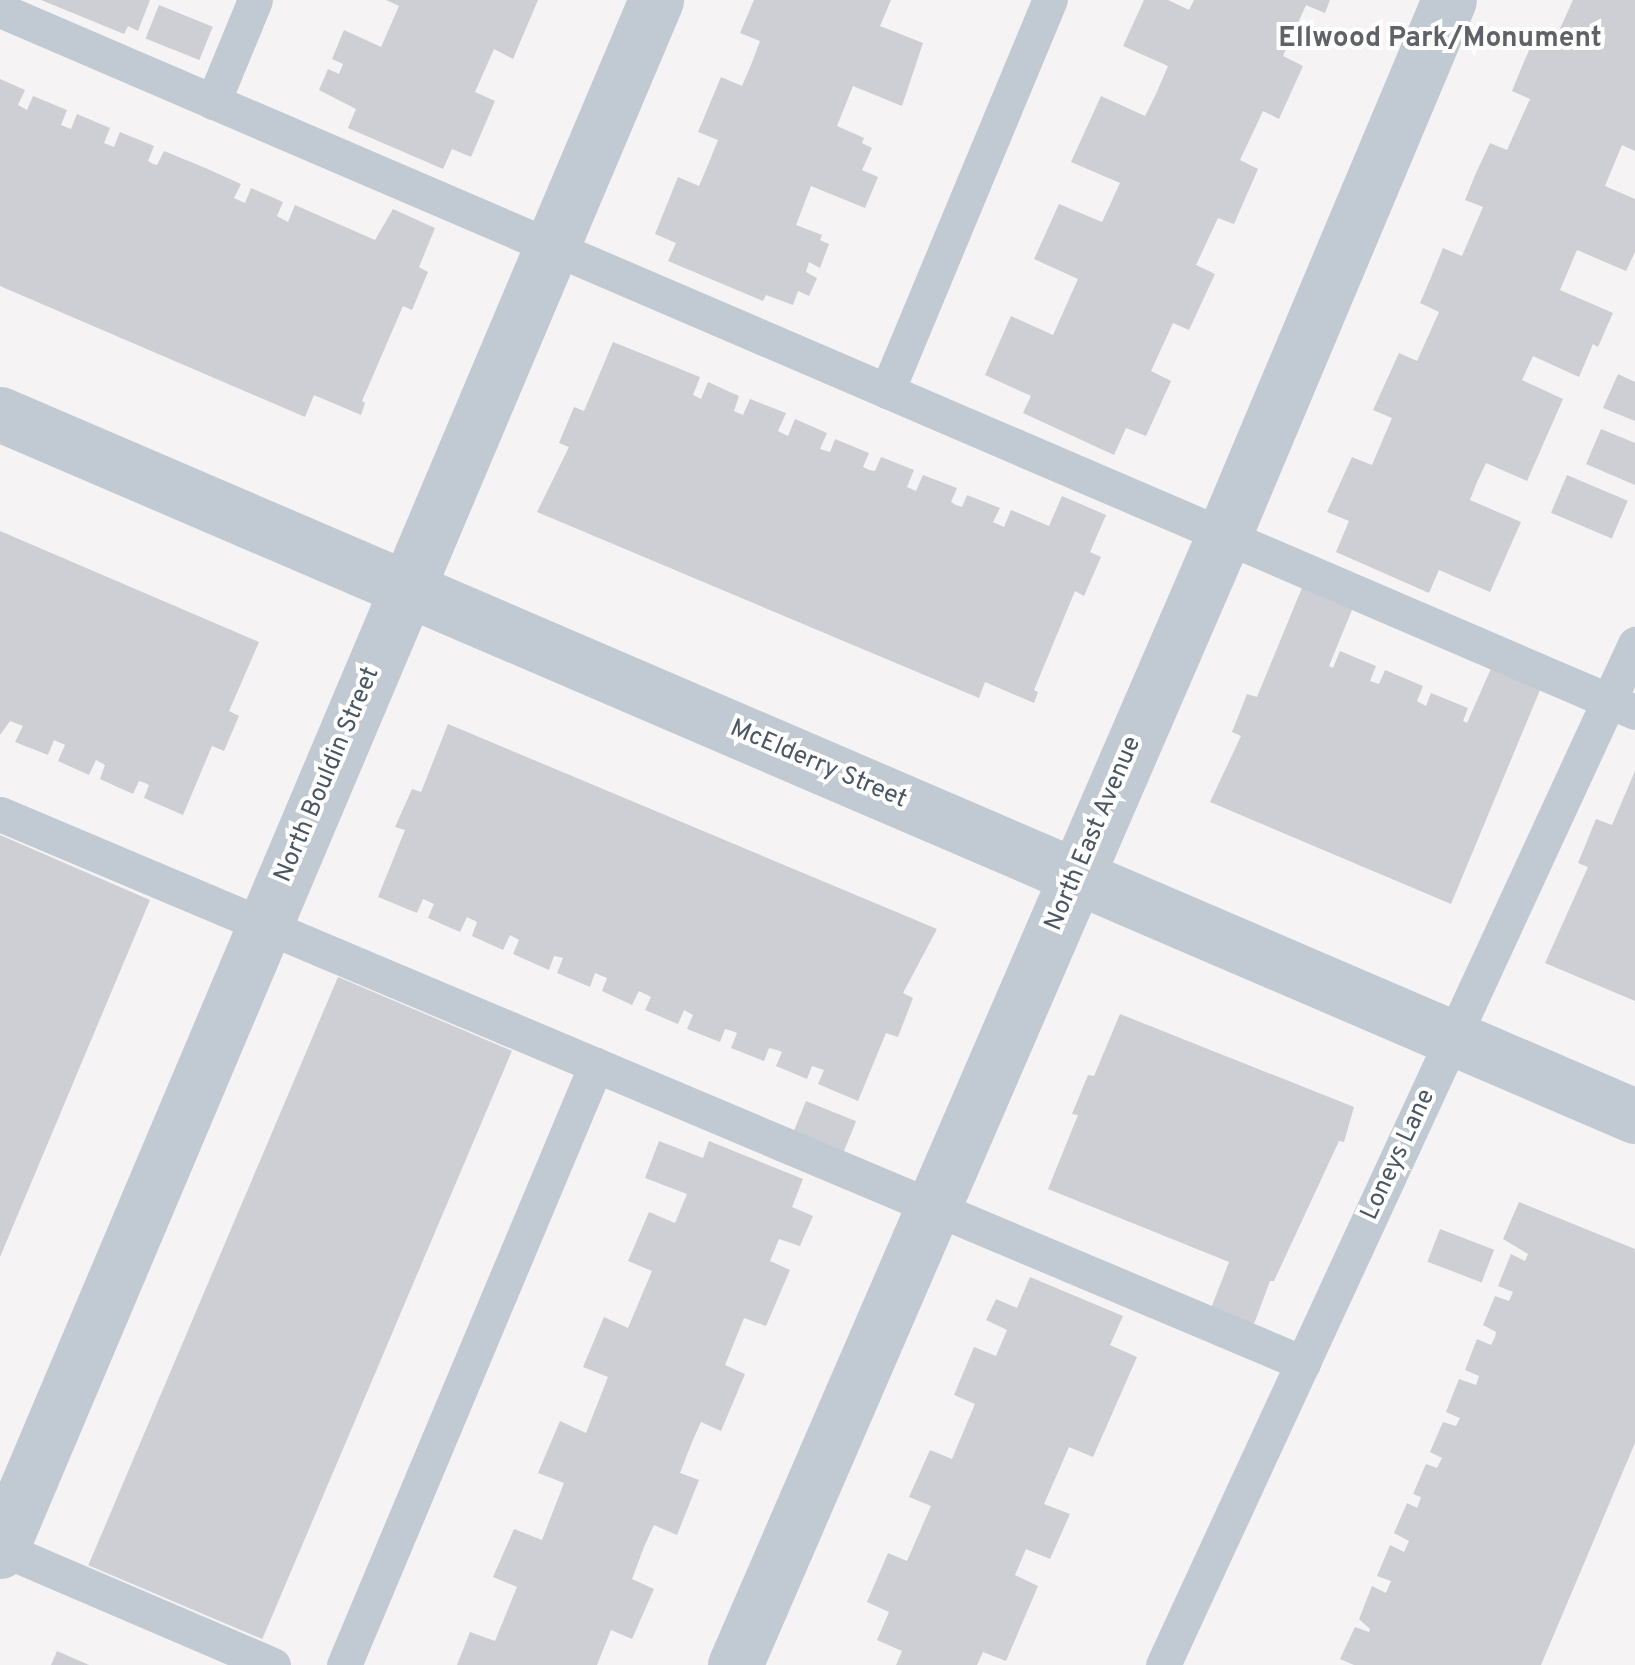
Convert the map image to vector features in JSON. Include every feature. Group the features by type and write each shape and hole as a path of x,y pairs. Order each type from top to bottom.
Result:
{"street":[{"name":"North Bouldin Street","path":"0,1549 656,0"},
{"name":"North East Avenue","path":"735,1665 1224,535 1449,0"},
{"name":"McElderry Street","path":"0,414 1635,1116"}],"lane":[{"path":"213,102 256,0"},
{"path":"887,391 1050,0"},
{"path":"0,10 1622,706"},
{"name":"Loneys Lane","path":"1163,1665 1452,1038 1622,706 1635,644"},
{"path":"0,814 1302,1363"},
{"path":"344,1665 596,1065"},
{"path":"0,1549 273,1665"}],"building":[{"path":"41,0 150,0 138,31 128,26 124,34"},
{"path":"386,0 538,0 513,59 494,49 475,92 495,101 471,157 452,149 443,169 348,128 356,109 319,90 328,69 339,74 343,64 332,59 344,30 381,47 399,6"},
{"path":"754,0 891,0 880,26 923,43 902,106 853,86 837,126 864,138 862,143 872,148 862,170 878,177 865,208 811,186 796,225 822,235 820,240 829,244 820,268 809,262 806,272 817,278 809,296 798,291 793,305 766,295 763,301 668,261 676,243 655,234 678,177 699,186 708,165 718,140 698,132 721,77 742,86 751,65 760,41 740,33"},
{"path":"1144,0 1168,0 1189,10 1194,0 1330,0 1325,13 1306,5 1283,56 1303,66 1279,119 1263,111 1240,160 1258,169 1234,224 1218,218 1196,265 1215,274 1189,330 1173,323 1151,371 1171,381 1146,436 1126,428 1114,455 1023,413 1031,396 985,375 1011,316 1053,335 1078,279 1034,259 1059,204 1102,222 1120,183 1071,162 1101,96 1145,116 1156,94 1168,66 1123,46"},
{"path":"1573,0 1635,0 1635,151 1622,145 1605,186 1635,199 1635,252 1626,271 1577,250 1560,290 1613,313 1598,347 1593,344 1579,377 1533,356 1522,380 1563,399 1527,481 1486,463 1477,482 1470,500 1521,522 1490,592 1439,570 1429,593 1336,552 1349,521 1327,512 1352,457 1372,465 1392,418 1373,410 1399,353 1417,361 1439,312 1420,303 1443,248 1462,256 1483,207 1465,200 1476,173 1490,143 1507,150 1530,99 1512,91 1523,64 1536,35 1553,44"},
{"path":"159,5 213,27 199,60 146,38"},
{"path":"0,79 25,90 18,105 27,110 33,96 67,110 61,125 71,129 77,114 110,128 104,143 114,147 120,132 154,146 148,161 153,164 157,165 164,151 203,167 241,184 234,198 245,203 251,188 283,202 277,216 288,222 295,205 375,240 393,209 435,228 419,267 428,272 412,310 403,306 362,401 365,403 361,415 314,395 305,417 0,286"},
{"path":"613,342 700,377 693,395 701,399 708,382 739,396 734,411 743,415 750,399 786,413 778,431 788,436 795,419 827,433 820,449 830,452 835,439 869,453 863,467 869,470 875,471 881,457 914,470 907,487 916,491 923,475 957,488 951,502 956,505 962,507 967,495 1000,508 993,522 1004,527 1011,510 1049,526 1062,496 1106,515 1090,552 1101,557 1084,596 1075,591 1034,690 1038,692 1034,703 985,682 979,698 537,512 569,447 559,443 574,407 584,411"},
{"path":"1618,374 1635,382 1635,421 1603,408"},
{"path":"1601,429 1635,443 1635,485 1586,464"},
{"path":"1567,475 1628,501 1612,539 1551,513"},
{"path":"0,531 259,642 229,711 239,716 224,751 212,746 183,815 144,798 149,785 145,783 139,781 133,794 100,779 105,765 96,760 89,775 58,761 65,745 54,740 48,755 15,742 23,726 10,721 0,735"},
{"path":"1304,583 1354,605 1329,666 1333,668 1340,651 1376,666 1370,681 1379,684 1385,670 1423,686 1417,701 1426,706 1431,693 1468,708 1463,721 1467,723 1496,657 1545,678 1451,904 1210,802 1241,736 1232,732 1247,694 1257,697"},
{"path":"448,724 937,929 903,993 913,998 898,1037 886,1033 858,1101 818,1084 824,1070 812,1066 807,1079 776,1066 782,1052 769,1048 764,1061 731,1048 737,1033 725,1029 720,1042 687,1029 693,1015 684,1010 678,1024 645,1010 651,997 639,991 632,1005 602,991 607,978 595,973 590,987 557,973 563,958 554,956 549,970 513,954 519,940 510,935 503,950 472,936 477,922 467,917 460,932 428,918 434,904 423,899 417,913 378,897 405,830 395,827 412,789 421,792"},
{"path":"1635,771 1635,1001 1545,963 1588,867 1578,863 1596,819 1612,825"},
{"path":"0,835 150,900 0,1257"},
{"path":"338,977 512,1051 262,1639 88,1565"},
{"path":"1120,1014 1354,1107 1344,1142 1339,1141 1274,1281 1270,1281 1251,1332 1208,1316 1229,1262 1048,1189 1078,1115 1072,1114 1088,1075 1094,1076"},
{"path":"806,1101 856,1121 843,1155 793,1134"},
{"path":"659,1141 703,1158 709,1141 803,1179 792,1207 813,1216 800,1246 779,1239 770,1261 790,1270 766,1326 744,1318 725,1365 745,1374 721,1431 701,1422 692,1442 680,1473 699,1480 677,1535 654,1525 644,1547 632,1579 654,1589 632,1639 611,1630 597,1665 457,1665 470,1632 495,1641 517,1587 493,1577 514,1529 542,1540 564,1483 538,1473 560,1421 586,1433 608,1377 583,1367 604,1317 628,1328 652,1271 628,1261 649,1212 675,1223 687,1194 645,1178"},
{"path":"1519,1202 1635,1249 1635,1443 1541,1665 1354,1665 1340,1659 1355,1627 1369,1632 1359,1619 1372,1586 1386,1593 1391,1581 1377,1576 1390,1545 1404,1552 1409,1541 1394,1533 1407,1503 1417,1508 1421,1497 1413,1494 1426,1464 1437,1468 1442,1458 1430,1452 1443,1422 1456,1426 1460,1418 1446,1412 1459,1379 1476,1385 1479,1376 1465,1370 1477,1339 1491,1345 1496,1332 1483,1325 1495,1296 1509,1301 1513,1292 1498,1286 1511,1254 1525,1261 1528,1254 1503,1239"},
{"path":"1440,1229 1494,1250 1482,1282 1427,1262"},
{"path":"1030,1277 1123,1316 1110,1345 1137,1357 1093,1457 1069,1447 1044,1504 1070,1514 1050,1559 1026,1549 1015,1575 1038,1586 1006,1661 983,1652 977,1665 896,1665 902,1651 877,1640 889,1612 867,1602 888,1553 907,1561 931,1506 909,1497 930,1450 952,1459 975,1404 954,1395 974,1347 996,1356 1007,1330 986,1320 996,1299 1017,1308"},
{"path":"57,1651 89,1665 51,1665"}],"district":[{"name":"Ellwood Park/Monument","path":"1440,39"}]}
